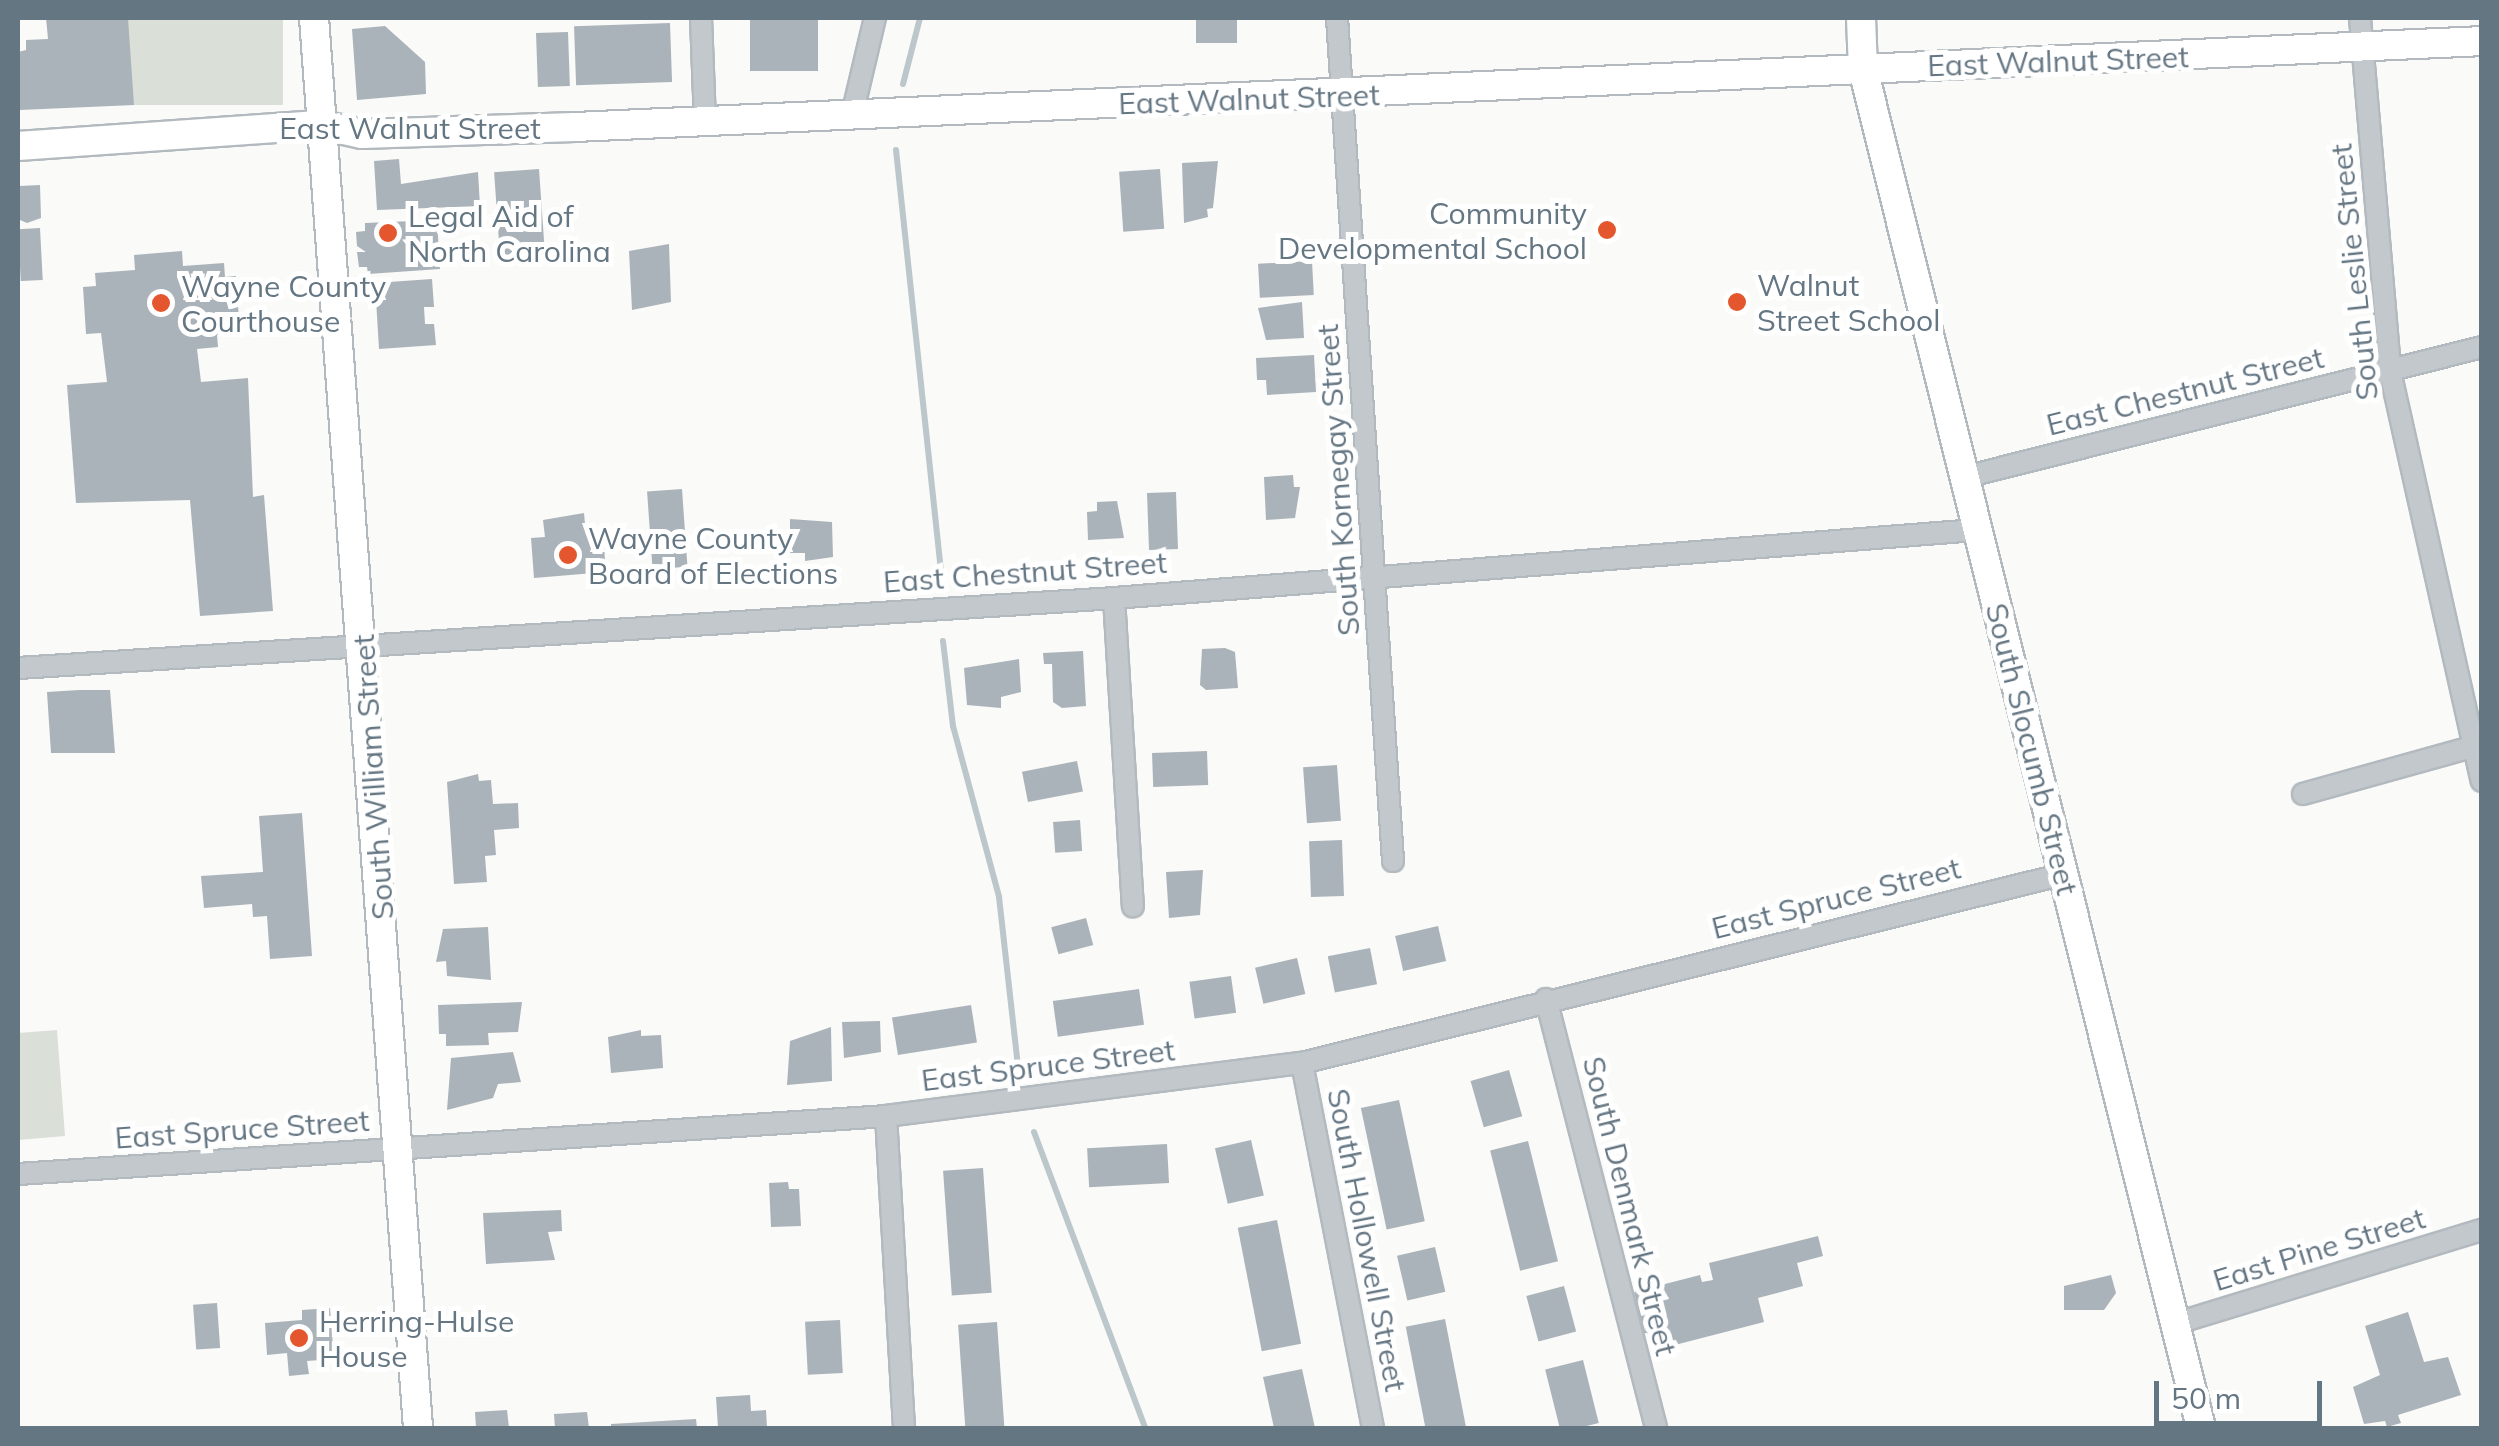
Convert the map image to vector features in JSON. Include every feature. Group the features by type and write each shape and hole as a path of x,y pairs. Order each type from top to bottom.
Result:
{"street":[{"name":"South William Street","path":"314,18 364,644 418,1428"},
{"path":"701,18 705,122"},
{"path":"852,116 876,18"},
{"name":"South Kornegay Street","path":"1336,18 1393,861"},
{"name":"South Slocumb Street","path":"1861,18 1862,69 2201,1428"},
{"name":"South Leslie Street","path":"2360,18 2390,371 2478,745 2482,781"},
{"name":"East Walnut Street","path":"18,146 322,125 362,134 705,122 2482,41"},
{"name":"East Chestnut Street","path":"1961,478 2482,347"},
{"name":"East Chestnut Street","path":"18,668 1114,598 1375,573 1976,530"},
{"path":"1114,598 1133,906"},
{"path":"2303,794 2478,745"},
{"name":"East Spruce Street","path":"18,1174 886,1116 1302,1062 2064,874"},
{"name":"South Denmark Street","path":"1546,999 1656,1428"},
{"name":"South Hollowell Street","path":"1302,1062 1373,1428"},
{"path":"886,1116 904,1428"},
{"name":"East Pine Street","path":"2174,1324 2482,1230"}],"shaded area":[{"path":"128,18 283,18 283,105 128,105"},
{"path":"57,1030 65,1136 18,1140 18,1033"}],"building":[{"path":"46,18 128,18 134,105 20,110 18,52 26,50 26,40 48,39"},
{"path":"750,18 818,18 818,71 750,71"},
{"path":"1196,18 1237,18 1237,43 1196,43"},
{"path":"670,23 672,82 576,85 574,26"},
{"path":"385,26 425,62 426,94 357,100 352,29"},
{"path":"568,32 570,86 538,87 536,33"},
{"path":"399,159 401,184 478,172 480,206 377,210 374,161"},
{"path":"1218,161 1213,208 1207,209 1208,217 1184,223 1182,163"},
{"path":"539,169 545,261 501,264 494,172"},
{"path":"1160,169 1164,229 1123,232 1119,172"},
{"path":"40,185 41,218 27,223 20,220 19,186"},
{"path":"437,220 440,269 368,274 367,267 359,267 357,252 366,252 357,246 356,232 365,231 365,223"},
{"path":"40,228 43,280 21,281 18,229"},
{"path":"669,244 671,302 632,310 629,251"},
{"path":"182,251 183,266 224,263 225,277 236,276 239,320 217,335 218,347 197,349 201,382 248,378 253,497 264,495 273,611 200,616 190,500 76,503 67,385 107,382 101,333 86,334 83,287 96,286 95,273 135,270 134,255"},
{"path":"1312,261 1314,295 1260,298 1258,264"},
{"path":"432,279 434,307 424,307 425,324 434,324 436,345 379,349 375,283"},
{"path":"1302,302 1304,338 1266,340 1258,308"},
{"path":"1314,355 1316,392 1267,395 1266,380 1257,380 1256,358"},
{"path":"1293,475 1294,487 1300,487 1295,518 1266,520 1264,477"},
{"path":"682,489 687,567 653,569 647,491"},
{"path":"1176,492 1178,549 1149,550 1147,493"},
{"path":"1117,501 1124,538 1088,540 1087,512 1097,511 1097,502"},
{"name":"Wayne County Board of Elections","path":"584,513 586,535 603,534 606,572 534,578 531,538 545,537 543,520"},
{"path":"790,519 832,522 833,557 805,561 805,553 790,553"},
{"path":"1225,648 1235,652 1238,688 1206,690 1200,685 1202,649"},
{"path":"1083,651 1086,706 1062,708 1053,702 1052,664 1044,664 1043,653"},
{"path":"1019,659 1021,692 1001,697 1001,708 967,705 964,668"},
{"path":"110,690 115,753 51,753 47,692"},
{"path":"1207,751 1208,785 1153,787 1152,753"},
{"path":"1077,761 1083,791 1028,802 1022,772"},
{"path":"1337,765 1341,821 1307,823 1303,767"},
{"path":"478,774 479,781 491,780 493,804 518,803 519,828 494,830 496,855 485,856 487,882 454,884 447,782"},
{"path":"302,813 312,956 270,959 267,916 253,917 252,904 204,908 201,876 263,872 259,816"},
{"path":"1080,820 1082,851 1055,853 1053,822"},
{"path":"1342,840 1344,896 1311,897 1309,841"},
{"path":"1203,870 1200,915 1169,918 1166,872"},
{"path":"1086,918 1093,945 1058,954 1051,927"},
{"path":"1438,926 1446,961 1403,971 1395,936"},
{"path":"488,927 491,980 447,976 446,961 436,962 443,929"},
{"path":"1370,948 1377,984 1335,993 1328,956"},
{"path":"1297,958 1305,994 1263,1004 1255,968"},
{"path":"1231,976 1236,1013 1195,1018 1189,982"},
{"path":"1139,989 1144,1025 1058,1037 1053,1001"},
{"path":"522,1002 518,1032 488,1033 489,1045 446,1046 446,1034 439,1034 438,1005"},
{"path":"971,1005 977,1043 898,1055 892,1018"},
{"path":"880,1021 881,1052 844,1058 842,1022"},
{"path":"831,1027 832,1081 787,1085 790,1041"},
{"path":"641,1030 641,1036 661,1035 663,1068 611,1073 608,1037"},
{"path":"513,1052 521,1082 498,1084 493,1098 447,1110 451,1058"},
{"path":"1509,1070 1522,1116 1484,1127 1471,1081"},
{"path":"1399,1100 1425,1221 1387,1229 1361,1108"},
{"path":"1251,1140 1264,1196 1228,1204 1215,1148"},
{"path":"1528,1141 1558,1261 1520,1271 1490,1150"},
{"path":"1167,1144 1169,1183 1089,1187 1087,1148"},
{"path":"983,1168 992,1293 952,1295 943,1171"},
{"path":"788,1182 789,1189 799,1189 801,1226 771,1227 769,1183"},
{"path":"561,1210 562,1231 548,1232 555,1260 486,1264 483,1213"},
{"path":"1277,1220 1301,1344 1262,1351 1238,1228"},
{"path":"1818,1236 1823,1256 1797,1263 1803,1286 1758,1298 1764,1322 1667,1347 1663,1334 1644,1333 1634,1292 1700,1275 1702,1282 1713,1280 1709,1263"},
{"path":"1435,1247 1445,1292 1407,1301 1397,1256"},
{"path":"2111,1275 2116,1293 2104,1310 2064,1310 2064,1286"},
{"path":"1564,1286 1576,1331 1538,1341 1526,1296"},
{"path":"217,1303 220,1348 196,1350 193,1305"},
{"name":"Herring-Hulse House","path":"330,1308 334,1359 307,1361 309,1374 289,1376 287,1353 267,1355 265,1323 302,1320 302,1310"},
{"path":"2408,1312 2424,1362 2448,1357 2461,1395 2398,1415 2401,1423 2387,1427 2385,1421 2364,1424 2353,1387 2380,1375 2365,1326"},
{"path":"1445,1319 1466,1428 1425,1428 1406,1327"},
{"path":"840,1320 843,1373 808,1375 805,1322"},
{"path":"997,1322 1004,1428 965,1428 958,1325"},
{"path":"1583,1360 1599,1423 1560,1428 1545,1369"},
{"path":"1302,1369 1315,1428 1274,1428 1263,1377"},
{"path":"750,1395 751,1411 766,1410 767,1428 718,1428 716,1397"},
{"path":"507,1410 509,1428 476,1428 475,1412"},
{"path":"587,1412 589,1428 555,1428 554,1414"},
{"path":"696,1419 697,1428 611,1428 611,1424"}],"waterway":[{"path":"903,84 920,18"},
{"path":"896,150 941,572"},
{"path":"943,641 953,726 999,897 1018,1066"},
{"path":"1034,1132 1145,1428"}],"place":[{"name":"Community Developmental School","path":"1607,230"},
{"name":"Legal Aid of North Carolina","path":"388,233"},
{"name":"Walnut Street School","path":"1737,302"},
{"name":"Wayne County Courthouse","path":"161,303"},
{"name":"Wayne County Board of Elections","path":"568,555"},
{"name":"Herring-Hulse House","path":"299,1338"}]}
